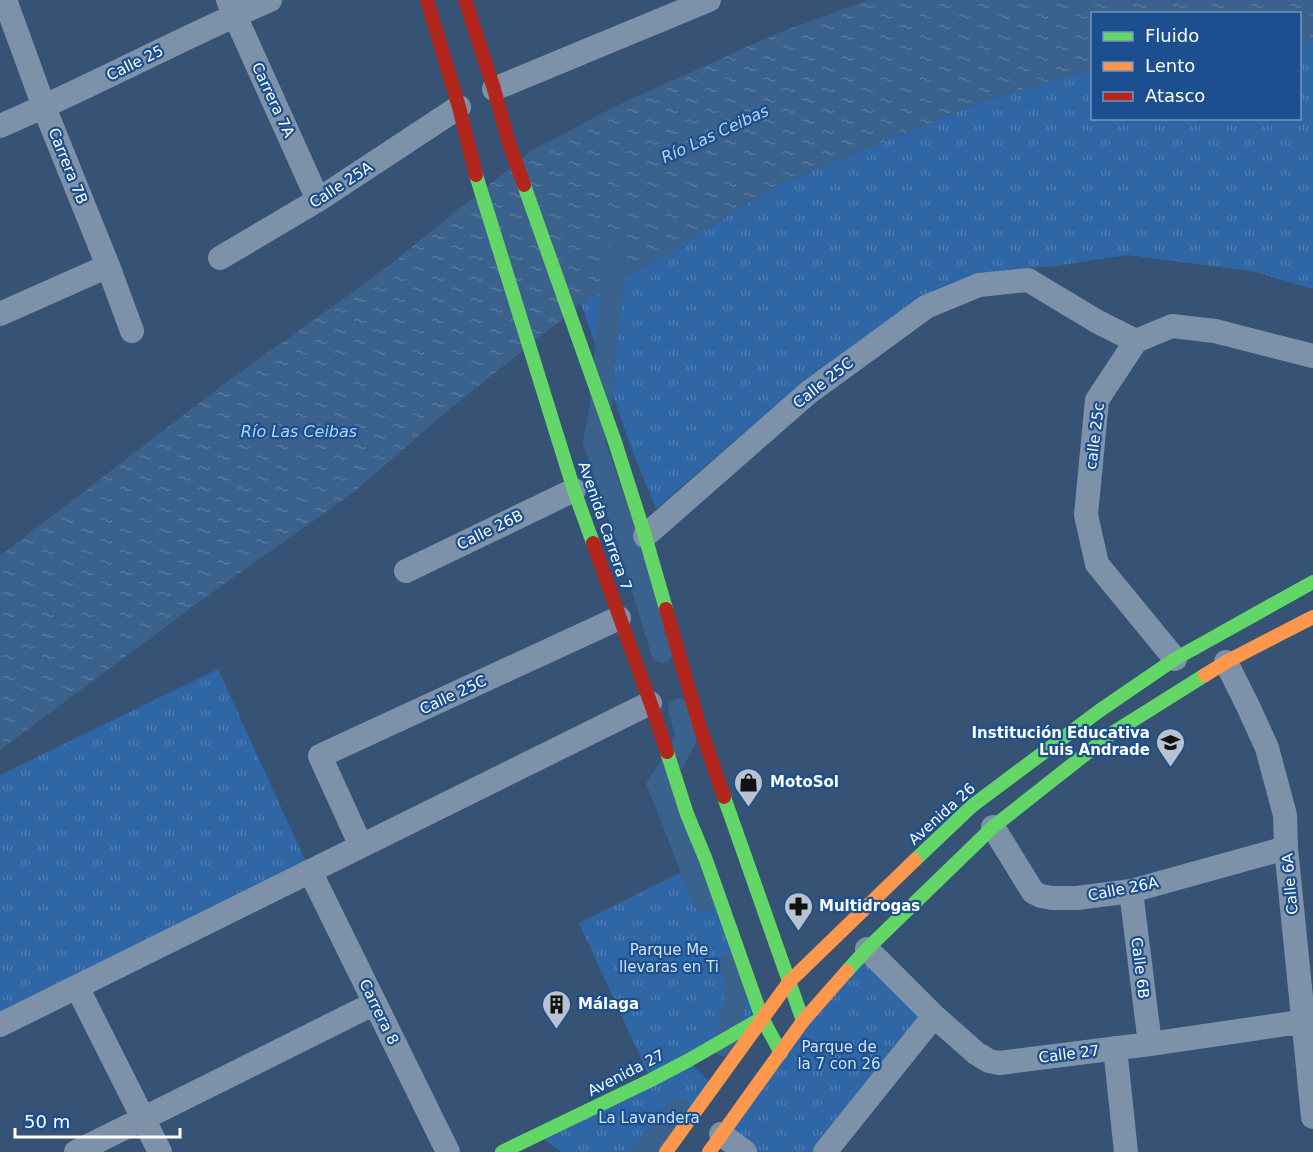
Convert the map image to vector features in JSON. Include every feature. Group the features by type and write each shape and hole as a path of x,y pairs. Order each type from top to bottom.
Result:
{"main road":[{"name":"Avenida Carrera 7","path":"427,0 459,107 472,161 574,490 687,814 706,860 762,1018 781,1053"},
{"path":"465,0 509,144 614,439 699,724 803,1021"},
{"name":"Avenida 26","path":"666,1152 789,982 972,806 1099,711 1175,659 1313,582"},
{"path":"715,1143 803,1021 867,949 993,826 1111,734 1226,662 1313,617"},
{"name":"Avenida 27","path":"502,1152 651,1080 762,1018"}],"street":[{"name":"Carrera 7B","path":"5,0 44,107 132,332"},
{"name":"Calle 25","path":"0,126 44,107 231,8 270,0"},
{"path":"494,89 710,0"},
{"name":"Carrera 7A","path":"231,8 318,200"},
{"name":"Calle 25A","path":"219,258 318,200 459,107"},
{"path":"0,314 108,266"},
{"name":"Calle 25C","path":"645,537 808,393 926,307 979,285 1028,280 1098,322 1136,340"},
{"path":"1136,340 1172,326 1215,331 1313,356"},
{"name":"calle 25c","path":"1136,340 1097,400 1086,516 1097,564 1175,659"},
{"name":"Calle 26B","path":"406,571 574,490"},
{"name":"Calle 25C","path":"361,846 320,756 619,618"},
{"name":"Calle 6A","path":"1226,662 1267,748 1285,815 1286,848 1308,1021 1313,1117"},
{"path":"0,1024 650,703"},
{"name":"Calle 26A","path":"993,826 1033,892 1052,898 1077,898 1131,891 1286,848"},
{"name":"Carrera 8","path":"310,871 448,1152"},
{"name":"Calle 6B","path":"1131,891 1150,1044"},
{"name":"Calle 27","path":"867,949 934,1016 976,1053 988,1061 999,1063 1308,1021"},
{"path":"77,987 160,1152"},
{"path":"76,1152 375,1003"},
{"path":"825,1152 934,1016"},
{"path":"1115,1048 1126,1152"},
{"path":"715,1143 746,1152"}],"green space":[{"path":"1313,42 1313,289 1251,271 1128,255 1056,266 1011,269 949,286 805,380 656,509 631,447 581,304 778,185 976,104 1091,69 1091,120 1301,120 1301,43"},
{"path":"218,669 310,871 0,1025 0,775"},
{"name":"Parque Me llevaras en Ti","path":"706,860 761,1018 689,1061 713,1086 666,1152 561,1152 538,1135 651,1080 579,923"},
{"name":"Parque de la 7 con 26","path":"867,949 934,1016 825,1152 745,1152 721,1134"}],"water":[{"name":"Río Las Ceibas","path":"868,0 1313,0 1313,42 1301,43 1301,12 1091,12 1091,69 976,104 778,185 656,261 581,304 446,412 354,492 196,604 0,750 0,556 228,381 382,271 531,151 618,105 778,33"}],"waterway":[{"path":"614,256 601,404 594,442 628,541 662,652"},
{"path":"679,709 687,736 671,766 658,784 704,901"},
{"path":"723,1045 729,1037 737,984 729,965"},
{"path":"643,1152 678,1109"}],"traffic: fast":[{"path":"476,175 574,490 593,543"},
{"path":"524,185 614,439 666,609"},
{"path":"915,860 972,806 1099,711 1175,659 1313,582"},
{"path":"847,971 993,827 1111,734 1205,675"},
{"path":"667,752 687,814 706,860 762,1018 781,1053"},
{"path":"724,797 803,1021"},
{"path":"502,1152 651,1080 762,1018"}],"traffic: slow":[{"path":"1205,675 1313,617"},
{"path":"666,1152 789,982 915,860"},
{"path":"709,1152 803,1021 847,971"}],"traffic: jam":[{"path":"427,0 459,107 476,175"},
{"path":"465,0 524,185"},
{"path":"593,543 667,752"},
{"path":"666,609 699,724 724,797"}],"place":[{"name":"Institución Educativa Luis Andrade","path":"1171,768"},
{"name":"MotoSol","path":"749,808"},
{"name":"Multidrogas","path":"798,932"},
{"name":"Málaga","path":"557,1030"}],"park label":[{"name":"La Lavandera","path":"649,1118"}]}
